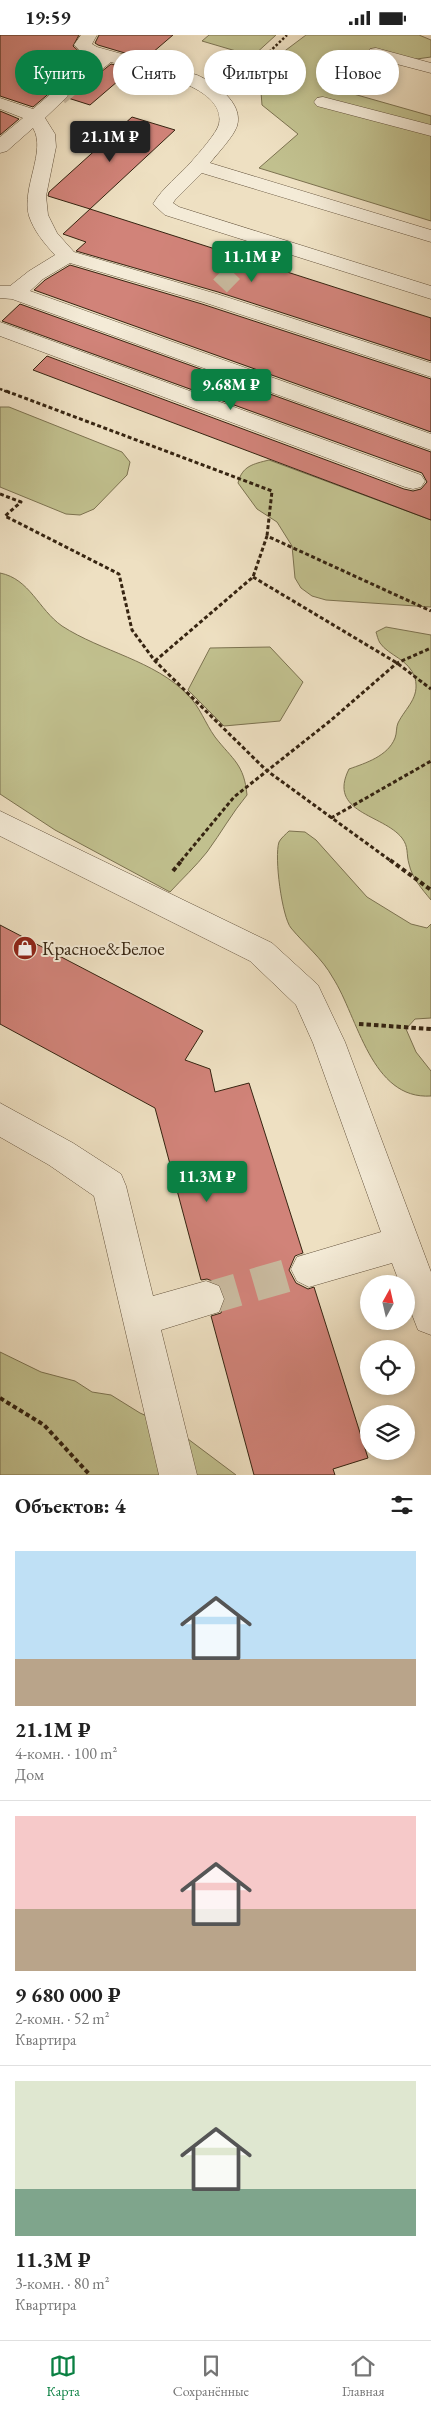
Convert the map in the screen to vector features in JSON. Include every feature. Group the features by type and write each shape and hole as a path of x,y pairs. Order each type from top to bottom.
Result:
{"lane":[{"path":"89,35 83,45 91,51 190,79 206,86 220,99 230,114 228,127 198,166 167,197 163,204 172,211 258,246 431,293"},
{"path":"103,59 108,55"},
{"path":"399,59 431,68"},
{"path":"0,147 59,96"},
{"path":"323,102 431,131"},
{"path":"0,103 33,117 40,122 44,133 43,145 18,188"},
{"path":"198,166 431,236"},
{"path":"19,214 37,238 67,256 215,292 431,370"},
{"path":"7,293 67,256"},
{"path":"7,293 431,442"},
{"path":"0,329 413,481"},
{"path":"360,461 388,427"},
{"path":"0,823 261,952 307,995 329,1042 431,1317"},
{"path":"0,1119 61,1154 85,1172 109,1186 178,1475"},
{"path":"309,1269 402,1243"},
{"path":"140,1318 206,1299"}],"path":[{"path":"220,99 287,35"},
{"path":"0,389 272,491 267,536 253,577 155,661"},
{"path":"0,494 21,502 5,517 0,518"},
{"path":"5,517 119,574 132,630 155,661 266,770 431,890"},
{"path":"267,536 431,611"},
{"path":"253,577 397,663 431,689"},
{"path":"189,852 234,797 266,770 330,721 397,663 431,648"},
{"path":"331,818 431,761"},
{"path":"319,1021 431,1029"},
{"path":"0,1398 44,1425 90,1475"}],"shaded area":[{"path":"209,35 276,35 260,50 233,50 202,41"},
{"path":"306,35 419,35 431,40 431,57 399,61 399,50 316,50 316,95 357,95 431,116 431,221 259,168 298,134 262,105 261,95 306,95 306,50 286,50"},
{"path":"0,407 9,407 122,452 130,462 127,475 94,509 80,515 66,514 0,487"},
{"path":"269,460 431,520 431,607 326,600 312,596 301,588 295,578 292,546 277,522 257,509 238,483 245,469"},
{"path":"0,573 19,581 62,626 160,673 174,683 192,700 215,737 237,763 246,785 247,795 207,852 170,892 55,830 0,794"},
{"path":"386,627 431,635 431,900 412,874 406,844 402,838 383,823 360,811 351,804 345,795 344,784 349,769 376,758 387,750 395,738 398,723 416,691 415,678 408,666 380,643 376,632"},
{"path":"270,647 303,682 280,721 224,726 188,690 210,648"},
{"path":"289,831 305,832 316,840 367,897 411,924 427,928 431,924 431,1018 415,1019 406,1029 416,1052 431,1071 431,1096 411,1094 394,1085 380,1071 359,1034 342,994 329,971 291,928 282,900 278,873 279,842"},
{"path":"0,1352 41,1372 75,1381 92,1392 111,1395 140,1413 172,1427 236,1475 0,1475"}],"building":[{"path":"0,35 79,35 73,46 77,50 15,50 15,95 47,95 33,107 0,96"},
{"path":"99,35 173,35 156,50 115,50 95,43"},
{"path":"111,64 113,64 113,85 103,94 103,70"},
{"path":"102,95 90,105 68,98 70,96"},
{"path":"0,111 19,119 0,135"},
{"path":"132,117 175,130 90,209 48,196 49,192"},
{"path":"90,209 431,318 431,361 218,292 76,251 86,242 63,234"},
{"path":"70,265 202,304 431,379 431,432 34,290 45,280"},
{"path":"20,304 431,452 431,520 33,370 47,356 404,489 413,491 421,489 427,482 422,473 2,321"},
{"path":"0,925 203,1031 185,1060 210,1069 215,1092 249,1083 303,1253 295,1256 289,1270 296,1283 308,1289 314,1287 360,1433 360,1460 362,1460 333,1469 335,1475 254,1475 211,1316 221,1313 226,1298 220,1284 207,1279 201,1280 155,1108 0,1024"}],"tunnel":[{"path":"220,286 246,259"},
{"path":"206,1299 309,1269"}],"place":[{"name":"Красное&Белое","path":"25,948"}]}
